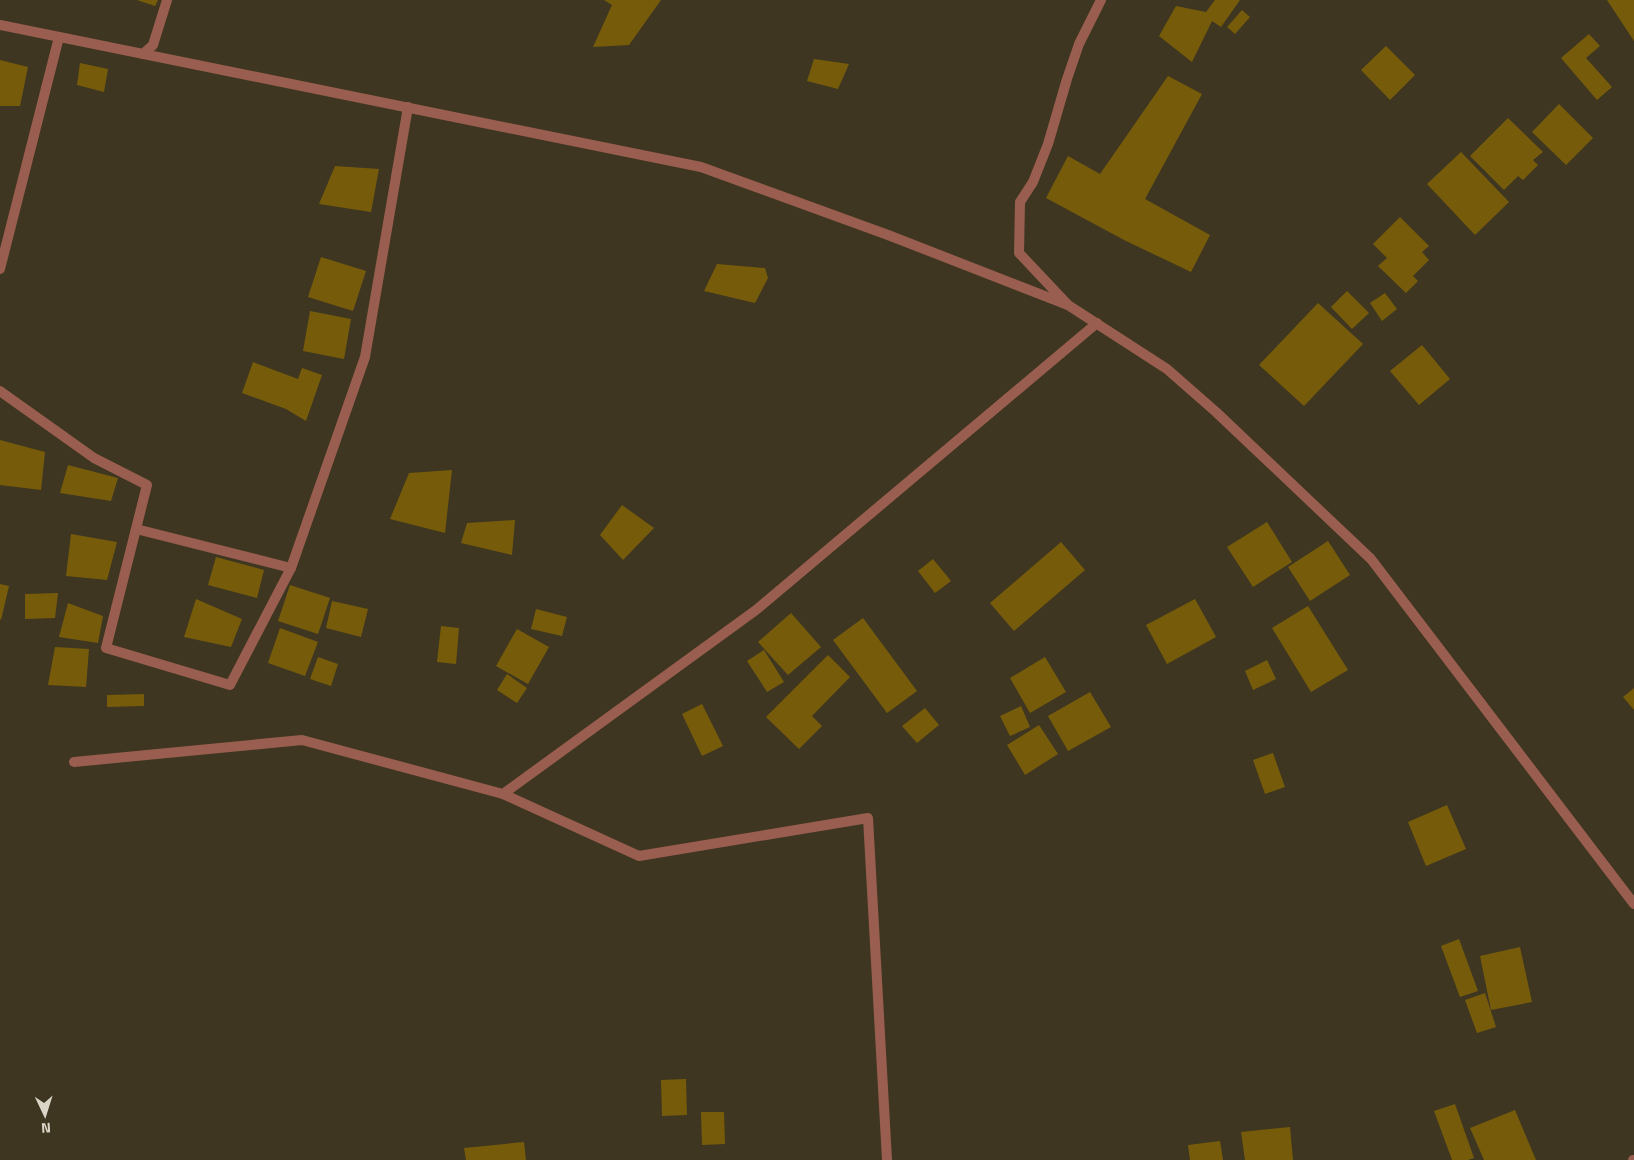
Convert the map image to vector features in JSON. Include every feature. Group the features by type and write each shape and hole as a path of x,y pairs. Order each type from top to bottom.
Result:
{"street":[{"path":"143,54 153,45 167,0"},
{"path":"1068,305 1019,253 1020,202 1033,182 1048,144 1067,79 1080,44 1101,0"},
{"path":"0,25 701,167 888,235 1068,305 1167,369 1223,419 1371,559 1634,904"},
{"path":"0,269 59,37"},
{"path":"0,391 94,458 147,484 106,648 230,686 291,568 365,357 408,107"},
{"path":"503,794 756,610 1097,324"},
{"path":"136,529 291,568"},
{"path":"74,762 302,740 503,794 639,856 868,818 887,1160"}],"building":[{"path":"137,0 158,0 155,6"},
{"path":"604,0 661,0 629,45 593,47 612,5"},
{"path":"1215,0 1240,0 1221,27 1212,21 1192,62 1159,36 1176,6 1206,12"},
{"path":"1607,0 1634,0 1634,41"},
{"path":"1242,10 1250,17 1235,34 1227,27"},
{"path":"1589,34 1600,46 1586,58 1612,87 1597,100 1561,58"},
{"path":"1386,46 1415,75 1390,100 1361,70"},
{"path":"814,59 849,64 838,89 807,81"},
{"path":"0,60 28,67 20,106 0,106"},
{"path":"80,63 108,69 104,92 77,85"},
{"path":"1168,76 1202,94 1145,199 1210,235 1191,272 1124,240 1046,198 1068,156 1100,174"},
{"path":"1559,104 1593,138 1566,165 1532,132"},
{"path":"1508,118 1543,152 1533,160 1538,165 1523,180 1518,176 1504,190 1470,156"},
{"path":"1461,152 1509,202 1475,235 1427,184"},
{"path":"335,166 379,169 371,212 319,204"},
{"path":"1400,217 1429,246 1422,252 1429,260 1413,276 1418,281 1406,293 1378,266 1387,258 1373,244"},
{"path":"321,257 366,271 353,311 308,297"},
{"path":"717,264 765,268 768,278 755,303 704,291"},
{"path":"1347,291 1369,313 1352,329 1331,307"},
{"path":"1385,293 1397,309 1382,321 1370,303"},
{"path":"1318,303 1363,344 1304,406 1259,365"},
{"path":"310,311 351,319 344,359 303,351"},
{"path":"1422,345 1450,379 1419,405 1390,371"},
{"path":"253,362 298,379 302,368 322,375 306,421 286,409 242,393"},
{"path":"0,440 45,452 41,490 0,485"},
{"path":"68,465 118,478 111,501 60,493"},
{"path":"452,470 445,533 390,519 409,473"},
{"path":"622,505 654,528 623,560 600,535"},
{"path":"515,520 512,555 461,543 467,523"},
{"path":"1267,522 1292,562 1253,587 1227,547"},
{"path":"71,534 117,542 107,580 66,576"},
{"path":"1328,541 1350,575 1310,601 1288,567"},
{"path":"1061,542 1085,570 1014,631 990,603"},
{"path":"216,557 264,570 257,598 208,585"},
{"path":"933,559 951,581 935,593 918,571"},
{"path":"0,584 9,586 1,620 0,619"},
{"path":"290,585 330,598 318,634 278,621"},
{"path":"58,593 55,618 25,619 25,594"},
{"path":"196,599 242,619 231,647 184,637"},
{"path":"1195,599 1216,637 1167,664 1146,625"},
{"path":"332,601 368,609 361,637 326,628"},
{"path":"68,603 103,616 98,643 59,637"},
{"path":"1308,606 1348,670 1311,692 1272,628"},
{"path":"536,609 567,617 562,636 531,629"},
{"path":"791,613 821,647 788,675 758,642"},
{"path":"863,618 917,691 887,713 833,640"},
{"path":"441,626 459,628 456,664 437,662"},
{"path":"280,628 318,642 305,676 268,663"},
{"path":"517,629 549,647 528,684 496,666"},
{"path":"55,647 89,649 86,687 48,685"},
{"path":"764,650 784,682 767,692 747,661"},
{"path":"828,655 850,677 812,716 822,726 799,749 766,717"},
{"path":"318,657 338,664 331,686 310,679"},
{"path":"1045,657 1066,692 1030,713 1010,678"},
{"path":"1267,660 1276,679 1253,690 1245,671"},
{"path":"507,674 527,688 517,703 497,690"},
{"path":"1634,688 1634,710 1623,697"},
{"path":"1090,692 1111,727 1068,751 1048,716"},
{"path":"144,694 144,706 107,707 107,695"},
{"path":"702,704 723,746 702,756 682,714"},
{"path":"1021,706 1030,727 1010,736 1000,716"},
{"path":"925,708 939,725 917,743 902,726"},
{"path":"1039,725 1058,754 1025,775 1007,745"},
{"path":"1273,753 1285,787 1265,794 1253,760"},
{"path":"1447,805 1466,849 1426,866 1408,822"},
{"path":"1459,939 1478,991 1460,997 1441,946"},
{"path":"1520,947 1532,1002 1491,1010 1480,956"},
{"path":"1485,993 1496,1027 1477,1033 1465,1000"},
{"path":"686,1079 687,1115 662,1116 661,1080"},
{"path":"1455,1104 1474,1158 1468,1160 1452,1160 1434,1111"},
{"path":"1515,1110 1536,1160 1484,1160 1470,1128"},
{"path":"701,1112 724,1112 725,1144 702,1145"},
{"path":"1290,1127 1293,1160 1245,1160 1241,1132"},
{"path":"1220,1141 1223,1160 1190,1160 1188,1145"},
{"path":"524,1142 526,1160 466,1160 464,1148"}]}
